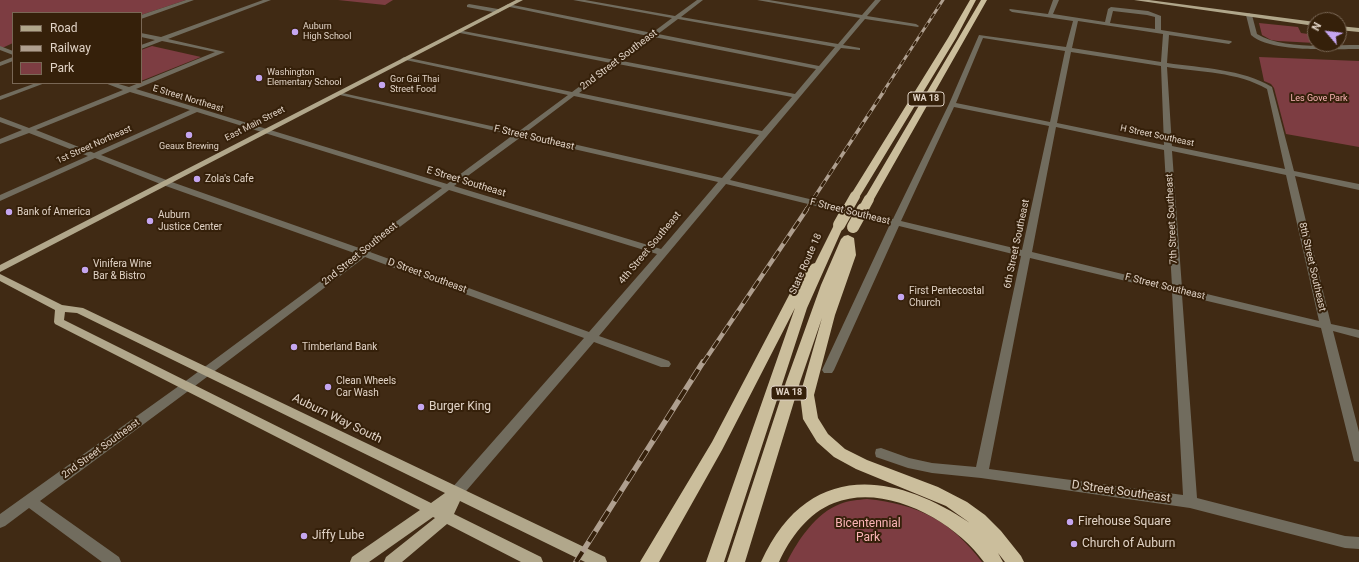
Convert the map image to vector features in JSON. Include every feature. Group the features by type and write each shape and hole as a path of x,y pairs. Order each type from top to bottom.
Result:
{"highway":[{"name":"State Route 18","path":"736,562 793,382 847,230 855,196 952,38 973,0"},
{"name":"State Route 18","path":"715,562 784,356 801,308 821,261 847,230 869,199 984,0"},
{"path":"847,230 850,255 829,315 807,395 807,408 815,427 832,447 857,463 931,492 962,508 984,525 1015,562"},
{"path":"649,562 717,446 804,278 821,261"},
{"path":"770,562 796,520 807,510 834,495 864,491 896,495 913,500 939,512 965,530 979,543 994,562"}],"main road":[{"name":"East Main Street","path":"0,269 520,0"},
{"path":"1137,0 1307,23"},
{"path":"1347,29 1359,30"},
{"name":"Auburn Way South","path":"0,277 60,308 79,310 600,562"},
{"path":"60,308 59,322 536,562"},
{"path":"357,562 456,493"},
{"name":"4th Street Southeast","path":"446,516 456,493"},
{"path":"391,562 428,533 446,516"}],"street":[{"path":"142,17 191,0"},
{"path":"142,47 268,0"},
{"path":"576,0 598,2 676,18 858,49"},
{"name":"2nd Street Southeast","path":"0,522 187,386 364,253 374,242 700,0"},
{"path":"760,0 916,26"},
{"name":"4th Street Southeast","path":"456,493 524,417 878,0"},
{"path":"1050,16 1056,0"},
{"path":"469,6 498,11"},
{"path":"508,6 821,68"},
{"path":"1107,24 1110,9 1127,10 1157,15 1162,32"},
{"path":"1012,10 1229,42"},
{"path":"1249,15 1254,35 1264,40 1300,46 1359,47"},
{"name":"6th Street Southeast","path":"980,473 996,403 1068,50 1076,19"},
{"path":"458,32 797,96"},
{"name":"7th Street Southeast","path":"1162,32 1176,290 1190,502"},
{"path":"0,142 222,52 142,35"},
{"path":"828,370 895,223 952,104 981,36 1164,65"},
{"path":"0,48 12,53"},
{"path":"0,64 12,59"},
{"path":"404,59 765,134"},
{"name":"8th Street Southeast","path":"1164,65 1243,77 1261,82 1270,88 1289,173 1359,457"},
{"path":"0,98 39,84"},
{"name":"E Street Northeast","path":"111,84 264,132"},
{"name":"F Street Southeast","path":"340,93 724,181 1359,334"},
{"name":"H Street Southeast","path":"952,104 1359,188"},
{"name":"1st Street Northeast","path":"0,198 196,110"},
{"name":"D Street Southeast","path":"0,119 166,183 364,253 665,364"},
{"name":"E Street Southeast","path":"264,132 663,253"},
{"name":"D Street Southeast","path":"881,453 908,463 1190,502 1345,542 1359,543"},
{"path":"30,501 114,562"}],"green space":[{"path":"0,0 186,0 142,15 142,12 12,12 12,43 0,49"},
{"path":"338,0 393,0 385,5"},
{"path":"1259,23 1298,27 1301,33 1307,34 1307,43 1271,40 1262,35"},
{"path":"152,46 201,57 142,81 142,50"},
{"name":"Les Gove Park","path":"1259,57 1359,61 1359,147 1286,134 1274,88 1271,84 1264,81"},
{"name":"Bicentennial Park","path":"867,499 902,505 918,510 932,517 945,525 958,536 982,562 787,562 802,536 823,514 831,508 843,503"}],"railway":[{"path":"883,92 943,0"},
{"path":"806,210 884,91"},
{"path":"703,363 807,209"},
{"path":"576,562 703,362"}],"place":[{"name":"Auburn High School","path":"295,32"},
{"name":"Washington Elementary School","path":"259,78"},
{"name":"Gor Gai Thai Street Food","path":"382,85"},
{"name":"Geaux Brewing","path":"189,135"},
{"name":"Zola's Cafe","path":"197,179"},
{"name":"Bank of America","path":"9,212"},
{"name":"Auburn Justice Center","path":"150,221"},
{"name":"Vinifera Wine Bar & Bistro","path":"85,270"},
{"name":"First Pentecostal Church","path":"901,297"},
{"name":"Timberland Bank","path":"294,347"},
{"name":"Clean Wheels Car Wash","path":"328,387"},
{"name":"Burger King","path":"421,407"},
{"name":"Firehouse Square","path":"1070,522"},
{"name":"Jiffy Lube","path":"304,536"},
{"name":"Church of Auburn","path":"1074,544"}]}
